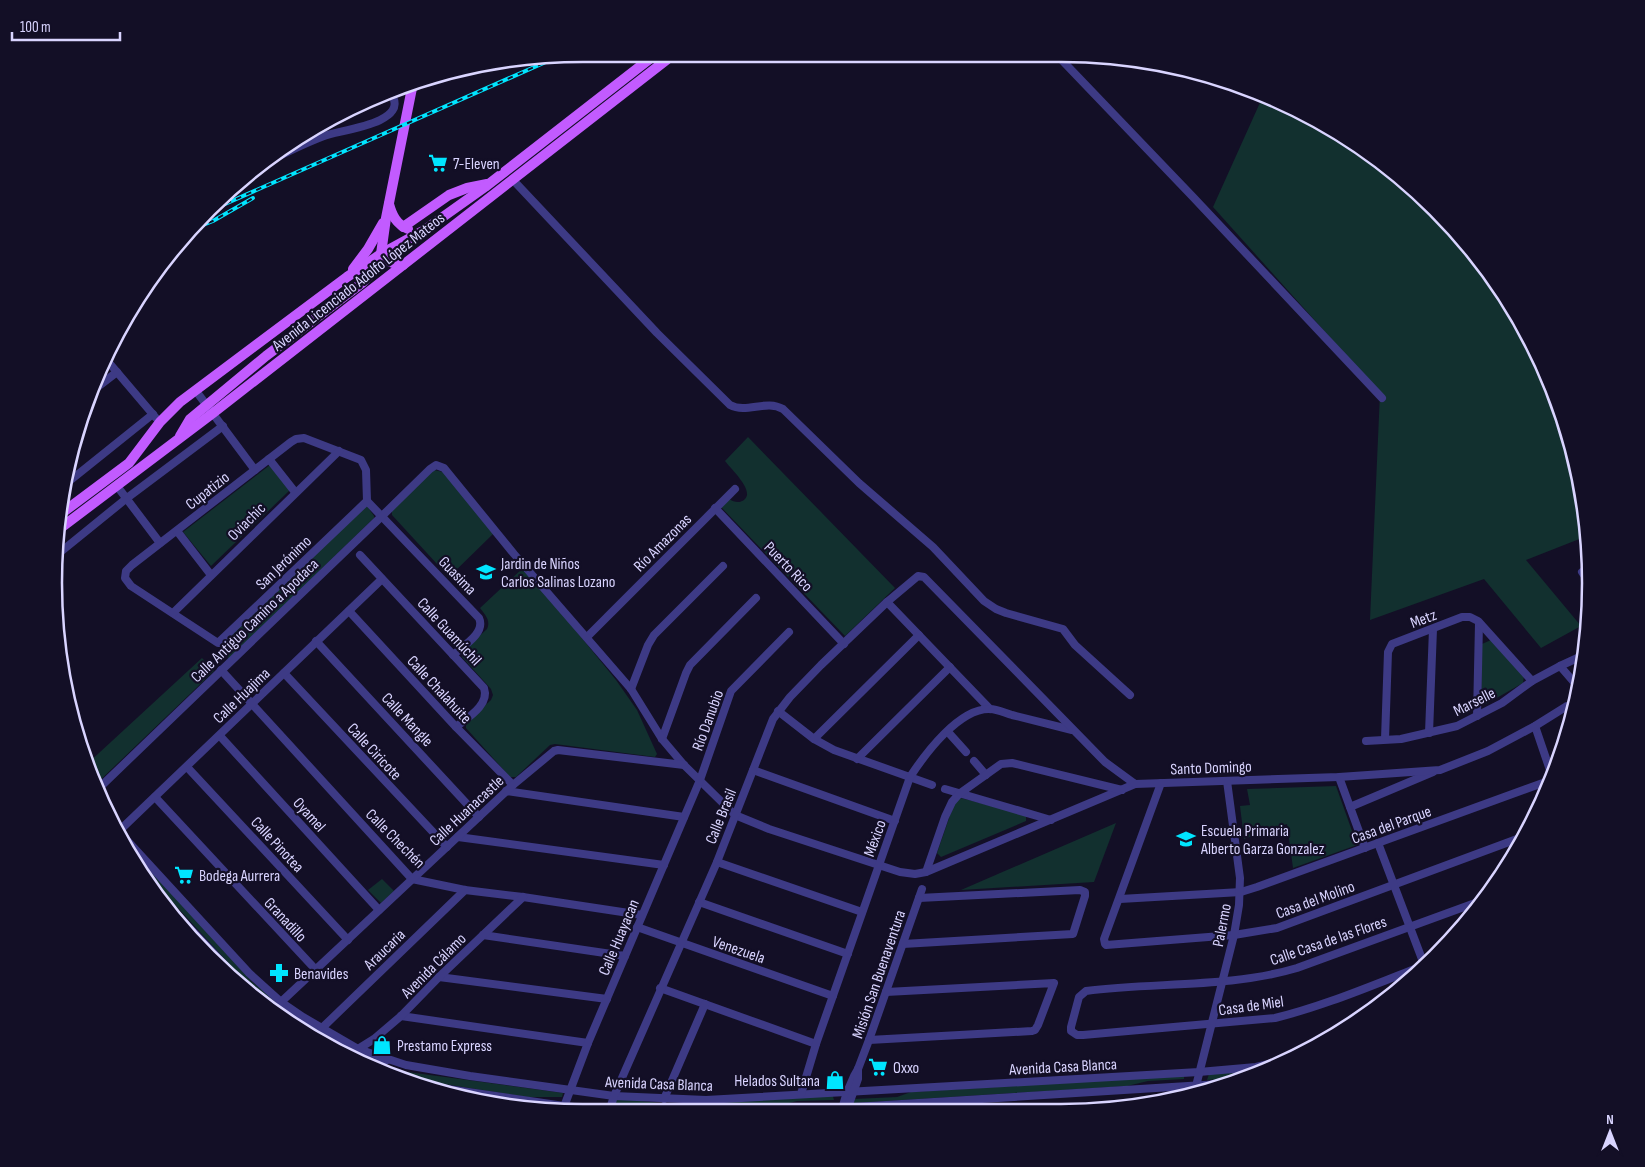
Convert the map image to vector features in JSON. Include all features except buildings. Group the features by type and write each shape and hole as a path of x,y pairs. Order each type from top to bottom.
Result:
{"main road":[{"name":"Avenida Licenciado Adolfo López Mateos","path":"68,508 129,463 156,418 173,408 348,277 381,254 423,231 490,183 644,63"},
{"name":"Avenida Licenciado Adolfo López Mateos","path":"210,409 403,265 662,63"},
{"path":"66,524 179,438 190,419 210,409 266,356 362,283 373,271 381,254 386,218 411,92"},
{"path":"403,227 449,195 467,188 490,183"},
{"path":"389,203 394,217 403,227 415,231 423,231"},
{"path":"348,277 368,249 386,218"},
{"path":"381,254 392,263 403,265"}],"street":[{"path":"1065,63 1193,196 1382,398"},
{"path":"299,147 334,132 361,128 387,116 395,107 396,102 394,98"},
{"path":"513,180 657,333 730,406 740,409 774,406 783,409 859,483 933,547 984,601 1006,613 1063,628 1075,645 1130,696"},
{"path":"74,478 156,418 111,365"},
{"path":"102,383 117,372"},
{"path":"196,391 255,470"},
{"path":"64,549 127,498 223,426"},
{"name":"Cupatizio","path":"218,643 131,586 125,578 128,569 291,442 300,438 309,439 363,462 366,470 366,501"},
{"name":"Oviachic","path":"173,613 339,451"},
{"path":"269,459 295,492"},
{"name":"Calle Antiguo Camino a Apodaca","path":"103,785 436,465 444,468 514,554 587,637"},
{"path":"117,486 160,543"},
{"name":"Río Amazonas","path":"587,637 735,489"},
{"path":"366,501 382,516"},
{"name":"San Jerónimo","path":"218,643 366,501"},
{"name":"Puerto Rico","path":"715,508 844,644"},
{"name":"Guasima","path":"382,516 481,621 479,631 453,654"},
{"path":"177,531 211,575"},
{"name":"Calle Guamúchil","path":"360,556 481,685 486,695 485,699 480,706 456,727"},
{"path":"631,689 648,645 654,636 723,566"},
{"name":"Calle Brasil","path":"611,1104 660,988 717,862 769,728 778,711 887,602 916,577 924,576 1074,731"},
{"name":"Calle Huajima","path":"123,827 382,579"},
{"path":"662,738 690,665 756,598"},
{"path":"587,637 631,689 662,738 684,765 735,815 769,830 908,874 926,872 1135,784 1104,762 1074,731 990,709 887,602"},
{"name":"Calle Chalahuite","path":"349,611 456,727 513,785"},
{"name":"Metz","path":"1385,739 1388,649 1392,644 1466,617 1476,619 1479,623"},
{"path":"1479,623 1532,681"},
{"path":"1477,716 1479,623"},
{"path":"1429,733 1433,629"},
{"name":"Río Danubio","path":"700,780 731,691 789,632"},
{"path":"814,738 919,635"},
{"name":"Calle Mangle","path":"316,641 479,817"},
{"name":"Marselle","path":"1366,741 1401,738 1457,726 1502,703 1532,681 1577,659"},
{"path":"1560,666 1573,681"},
{"path":"857,759 950,667"},
{"name":"Calle Chechén","path":"221,670 412,879 465,890 642,915"},
{"name":"Calle Ciricote","path":"284,673 447,847"},
{"name":"Santo Domingo","path":"1135,784 1339,777 1440,770 1482,754 1568,706"},
{"name":"México","path":"801,1094 816,1044 910,777 924,757 966,716 990,709"},
{"path":"778,711 814,738 834,750 932,785"},
{"path":"1535,726 1549,767"},
{"path":"948,732 966,752"},
{"name":"Oyamel","path":"220,736 379,910"},
{"name":"Calle Huanacastle","path":"281,1002 506,791 552,752 558,750 684,765"},
{"path":"974,761 986,775"},
{"path":"926,872 944,818 952,802 959,794 1001,764 1012,763 1122,790"},
{"name":"Calle Pinotea","path":"188,766 348,940"},
{"path":"753,770 895,820"},
{"path":"1350,807 1440,770"},
{"path":"1339,777 1365,848"},
{"name":"Calle Huayacan","path":"565,1103 588,1043 700,780"},
{"name":"Palermo","path":"1196,1085 1234,935 1241,892 1227,781"},
{"path":"1120,898 1161,783"},
{"name":"Casa del Parque","path":"1120,898 1241,892 1543,783"},
{"path":"945,789 1051,820"},
{"path":"506,791 684,817"},
{"name":"Granadillo","path":"155,797 316,970"},
{"path":"458,837 664,865"},
{"name":"Casa del Molino","path":"1120,898 1104,944 1234,935 1287,925 1515,840"},
{"path":"1378,843 1423,958"},
{"name":"Avenida Casa Blanca","path":"134,848 249,973 281,1002 358,1049 387,1060 427,1070 614,1096 706,1100 1252,1068"},
{"path":"717,862 862,912"},
{"name":"Misión San Buenaventura","path":"846,1104 859,1077 858,1069 922,889"},
{"name":"Araucaria","path":"322,1028 465,890"},
{"path":"903,944 1073,934 1085,892 1080,890 919,898"},
{"name":"Avenida Cálamo","path":"358,1049 370,1043 401,1016 523,897"},
{"path":"699,902 848,954"},
{"name":"Calle Casa de las Flores","path":"1071,1031 1079,998 1083,992 1246,979 1289,970 1473,904"},
{"name":"Venezuela","path":"637,928 833,996"},
{"path":"483,935 625,956"},
{"name":"Casa de Miel","path":"1071,1031 1082,1035 1275,1018 1333,1001 1409,972"},
{"path":"439,977 607,998"},
{"path":"869,1040 1035,1030 1054,983 886,992"},
{"path":"660,988 816,1044"},
{"path":"265,996 271,993"},
{"path":"664,1099 705,1004"},
{"path":"401,1016 588,1043"},
{"path":"352,1050 358,1049 358,1053"},
{"path":"378,1062 387,1060"},
{"name":"Avenida Casa Blanca","path":"949,1104 1204,1085"}],"green space":[{"path":"1260,102 1322,132 1379,170 1430,215 1453,240 1475,266 1513,323 1543,384 1555,416 1572,482 1580,539 1526,560 1580,626 1541,648 1484,579 1370,620 1380,393 1213,207"},
{"path":"748,437 895,588 845,636 721,507 729,499 739,502 743,501 747,495 744,485 725,461"},
{"path":"270,465 290,490 211,566 183,532"},
{"path":"434,470 443,472 494,533 449,577 392,515 392,510"},
{"path":"367,506 374,518 228,659 224,641 361,507"},
{"path":"524,567 616,680 637,710 657,754 655,757 555,744 550,745 516,777 510,777 466,728 466,723 491,700 493,695 491,689 462,657 462,652 487,629 488,620 480,608"},
{"path":"1491,640 1524,675 1523,683 1486,704 1481,700 1482,644"},
{"path":"202,658 214,671 101,780 93,759"},
{"path":"1336,786 1357,845 1293,868 1287,824 1244,839 1240,806 1250,805 1247,789"},
{"path":"961,798 1026,815 1026,821 941,857 937,853 955,801"},
{"path":"1116,823 1094,882 961,890"},
{"path":"145,865 252,982 343,1046 294,1017 266,997 237,972 165,894"},
{"path":"382,879 394,891 381,903 368,890"},
{"path":"1256,1067 1224,1079 1207,1080 1209,1074"},
{"path":"400,1071 563,1093 562,1097 528,1097 435,1083"},
{"path":"1184,1076 1184,1079 1148,1081 1127,1086 854,1103 854,1099 897,1097 911,1092"},
{"path":"832,1093 834,1100 797,1101 786,1104 666,1104"},
{"path":"617,1098 666,1104 615,1104"}],"railway":[{"path":"229,202 539,65"},
{"path":"207,223 253,198"}],"place":[{"name":"7-Eleven","path":"438,163"},
{"name":"Jardin de Niños Carlos Salinas Lozano","path":"486,572"},
{"name":"Escuela Primaria Alberto Garza Gonzalez","path":"1186,839"},
{"name":"Bodega Aurrera","path":"184,875"},
{"name":"Benavides","path":"279,973"},
{"name":"Prestamo Express","path":"382,1045"},
{"name":"Oxxo","path":"878,1067"},
{"name":"Helados Sultana","path":"835,1080"}]}
